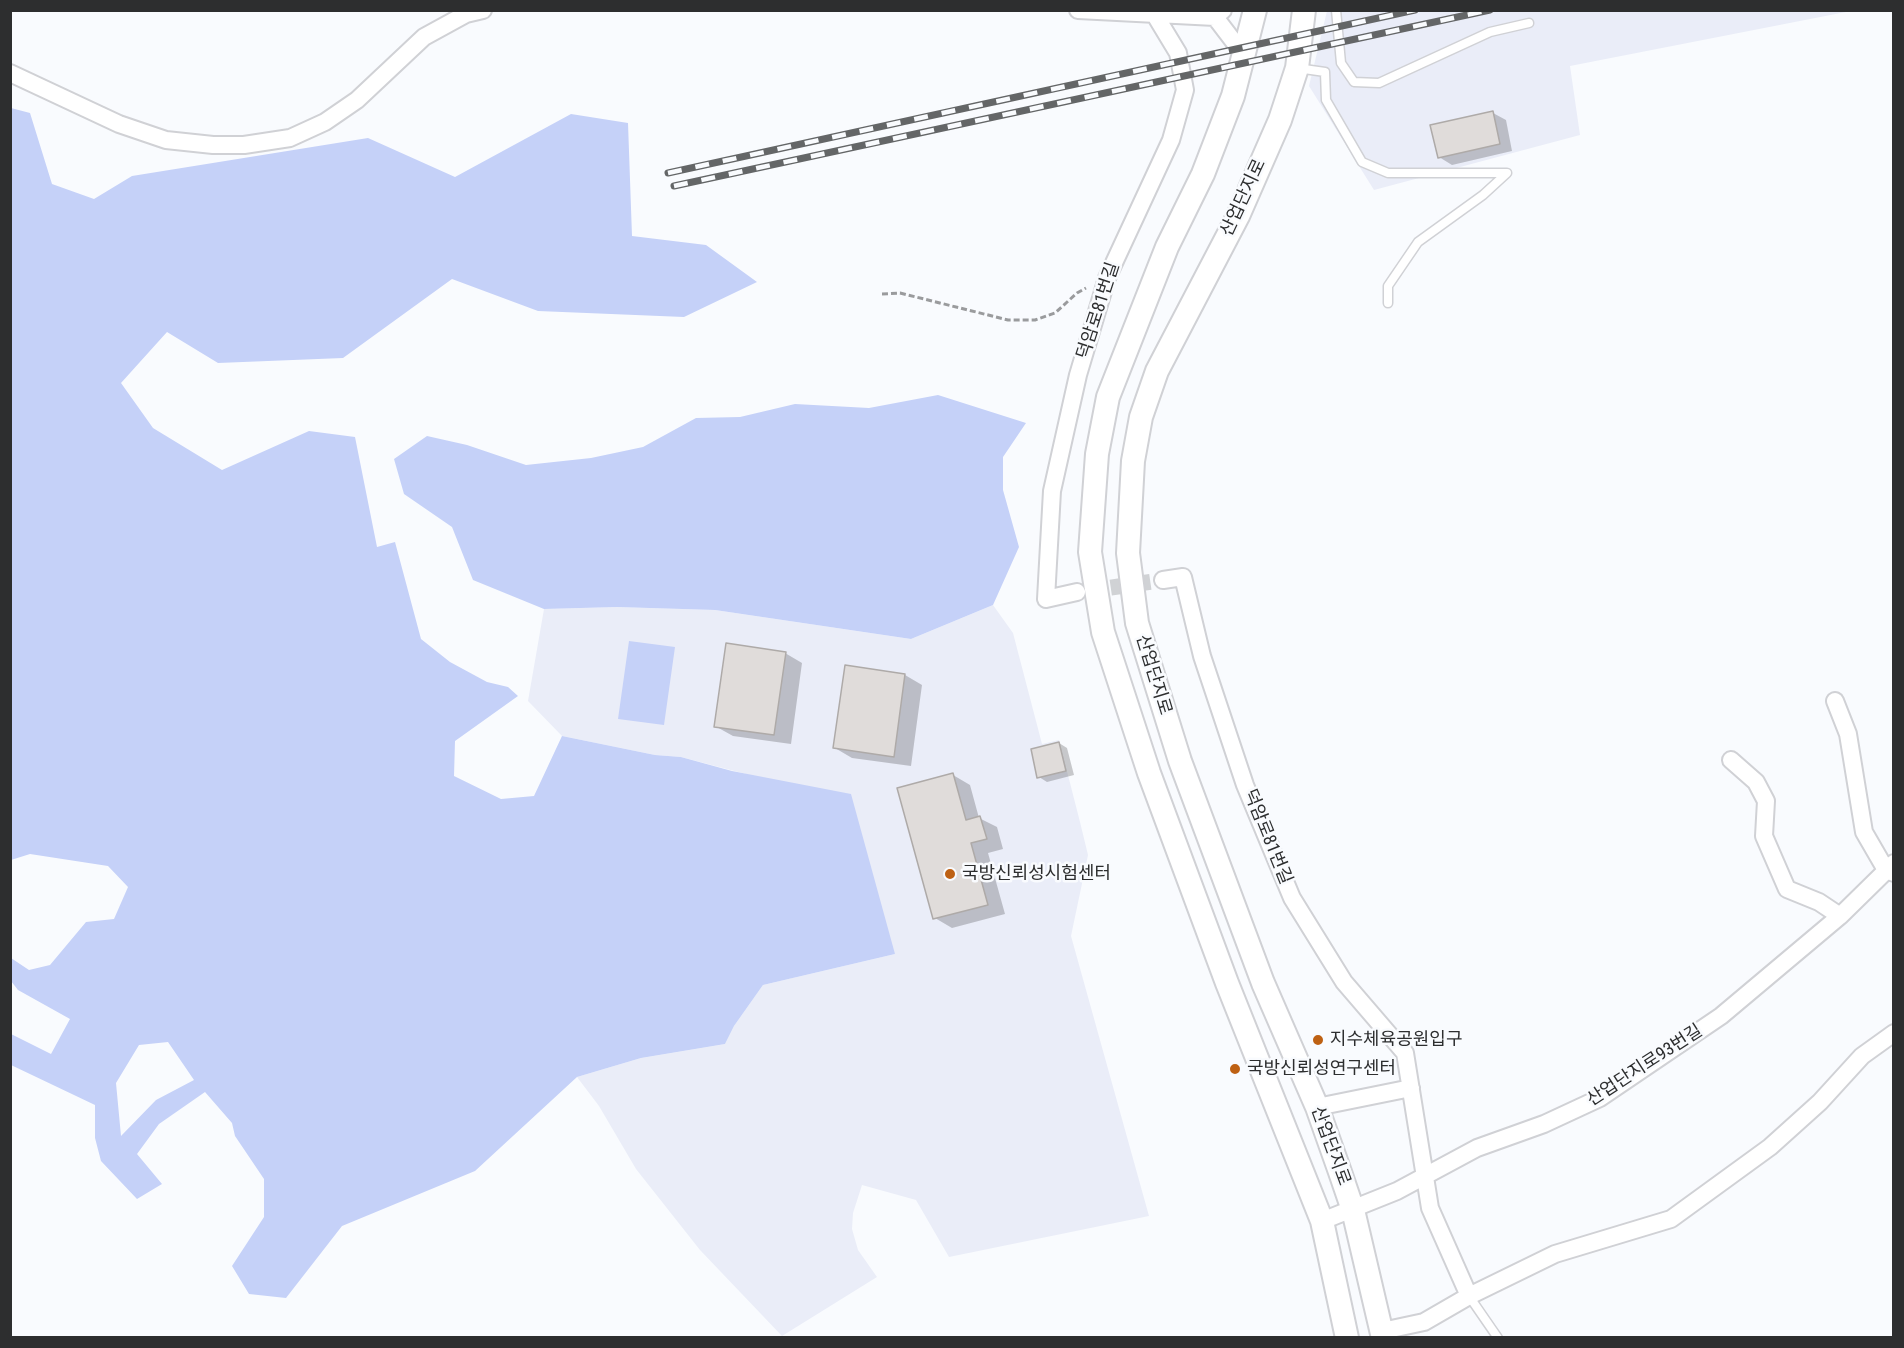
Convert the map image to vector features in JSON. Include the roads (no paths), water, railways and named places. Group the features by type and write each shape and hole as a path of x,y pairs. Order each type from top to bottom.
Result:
{"main road":[{"name":"산업단지로","path":"1255,10 1233,96 1203,174 1167,247 1108,397 1097,453 1090,552 1103,632 1149,773 1227,983 1322,1221 1347,1338"},
{"name":"산업단지로","path":"1304,10 1297,68 1280,120 1238,216 1157,371 1141,417 1133,461 1128,553 1137,623 1180,761 1263,983 1317,1107 1353,1210 1383,1334"}],"street":[{"path":"10,73 119,124 166,140 213,145 244,145 290,138 325,122 375,84 424,37 466,14 483,10"},
{"path":"1078,10 1219,14 1244,55"},
{"name":"덕암로81번길","path":"1077,592 1046,599 1052,492 1078,375 1107,278 1171,140 1185,90 1178,53 1152,12"},
{"name":"덕암로81번길","path":"1163,580 1183,577 1202,656 1245,785 1292,898 1344,982 1405,1053 1411,1088"},
{"name":"산업단지로93번길","path":"1322,1221 1397,1191 1477,1149 1544,1124 1600,1098 1721,1016 1840,916 1891,869 1864,832 1848,734 1835,701"},
{"path":"1731,760 1756,782 1766,801 1764,836 1787,889 1819,902 1840,916"},
{"path":"1383,1334 1424,1322 1469,1296 1555,1254 1671,1220 1770,1147 1820,1102 1862,1056 1893,1033"},
{"path":"1317,1107 1411,1088 1430,1208 1469,1296"}],"lane":[{"path":"1336,10 1341,63 1354,81 1379,83 1490,33 1529,23"},
{"path":"1297,68 1325,72 1341,63"},
{"path":"1325,72 1326,100 1362,162 1388,173 1507,173 1483,195 1418,242 1388,286 1388,303"},
{"path":"1469,1296 1498,1338"}],"tunnel":[{"path":"1087,591 1163,580"}],"railway":[{"path":"668,173 1415,10"},
{"path":"674,186 1490,10"}],"place":[{"name":"국방신뢰성시험센터","path":"950,874"},
{"name":"지수체육공원입구","path":"1318,1040"},
{"name":"국방신뢰성연구센터","path":"1235,1069"}]}
